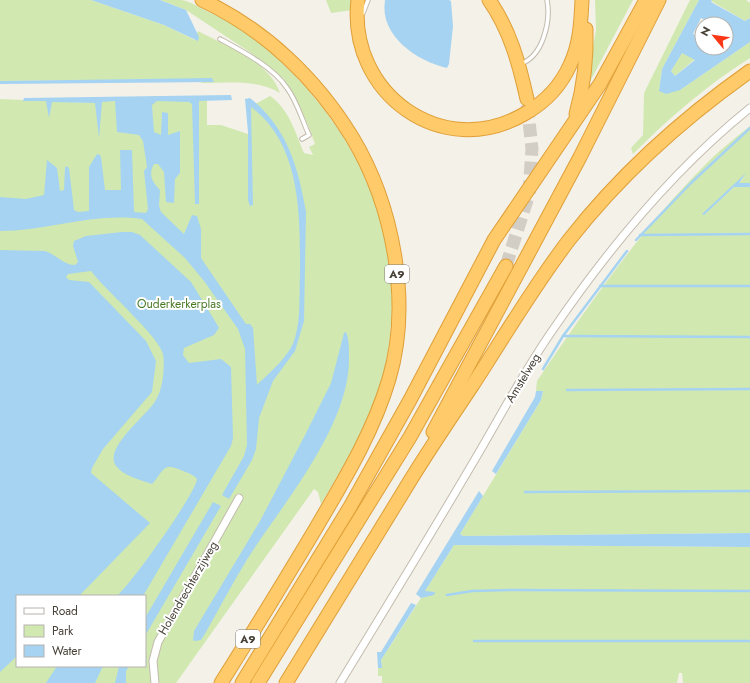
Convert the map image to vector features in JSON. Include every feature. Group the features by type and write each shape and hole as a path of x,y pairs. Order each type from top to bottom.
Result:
{"highway":[{"name":"A9","path":"202,0 223,11 272,44 315,86 342,122 370,172 381,200 396,260 398,293 395,341 389,378 371,427 338,490 280,589 221,683"},
{"name":"A9","path":"358,0 357,33 362,52 373,77 391,99 402,108 416,116 450,128 485,129 516,119 548,97 558,85 570,65 578,44 582,0"},
{"path":"489,0 505,26 519,64 527,99"},
{"name":"A9","path":"572,125 583,84 587,58 582,0"},
{"name":"A9","path":"242,683 354,500 410,400 494,240 600,84 646,0"},
{"path":"402,492 461,377 580,157 659,0"},
{"path":"286,683 402,492 474,383 512,320 586,219 633,168 664,138 705,104 750,71"},
{"name":"A9","path":"258,683 410,437 506,266"}],"street":[{"name":"Amstelweg","path":"340,683 552,331 607,256 648,205 684,167 750,108"},
{"name":"Holendrechterzijweg","path":"155,683 153,661 158,642 239,498"}],"lane":[{"path":"357,33 368,0"},
{"path":"519,64 524,62 538,50 545,33 550,12 547,0"},
{"path":"220,39 242,50 266,68 287,88 309,135 302,139"}],"green space":[{"path":"0,0 91,0 164,25 195,40 198,31 257,63 274,82 280,93 252,84 232,82 202,83 195,79 0,81"},
{"name":"Ouderkerkerplas","path":"160,0 182,0 189,2 236,26 271,52 315,98 340,132 361,169 376,208 387,248 391,290 390,333 383,376 372,410 348,458 321,504 318,492 314,489 176,683 0,683 0,99 95,103 112,97 153,124 151,96 207,96 207,125 221,125 251,135 250,107 270,96 277,101 287,114 304,153 313,155 309,147 315,144 308,125 284,79 248,51 186,10"},
{"path":"326,0 354,0 353,10 331,13"},
{"path":"595,0 633,0 585,91 596,30"},
{"path":"690,0 699,0 662,69 659,91 680,90 730,56 734,56 734,53 750,42 750,58 719,79 689,103 633,154 631,148 643,135 644,93"},
{"path":"746,0 750,3 750,18 745,21 711,1"},
{"path":"682,52 695,59 675,76 671,71"},
{"path":"750,126 750,183 739,183 746,175 704,215 734,187 750,187 750,533 463,536 460,534 541,400 543,391 536,391 537,381 575,325 656,218 702,168"},
{"path":"454,545 750,547 750,683 683,683 682,673 679,673 677,683 382,683 382,676 378,676 378,668 382,668 381,660 421,598 425,596 425,591"}],"water":[{"path":"91,0 160,0 186,10 199,37 198,41 164,25"},
{"path":"385,0 451,1 453,26 449,64 447,68 435,65 402,45 388,25 385,13"},
{"path":"699,0 712,0 711,2 745,21 750,18 750,42 734,53 734,16 694,16 694,56 730,56 680,90 666,94 659,91 662,69","holes":["682,53 695,60 675,76 671,71"]},
{"path":"212,78 214,82 0,84 0,81"},
{"path":"231,95 232,100 199,101 199,204 195,204 192,104 189,102 157,101 152,105 154,132 161,135 162,112 168,113 168,135 180,131 180,173 175,179 174,203 166,202 164,172 158,164 154,164 151,171 153,181 160,190 159,206 161,212 184,234 192,215 197,216 201,229 201,258 246,324 250,324 253,328 257,385 289,351 295,338 299,306 300,230 295,184 289,162 280,141 268,123 251,107 253,205 250,206 248,200 248,132 245,99 250,98 263,110 282,135 295,164 303,195 306,212 304,321 295,351 273,381 259,418 256,449 252,460 229,499 222,495 244,456 247,445 245,349 238,329 204,281 185,258 142,219 107,218 35,228 0,231 0,197 26,199 44,195 47,160 57,168 60,191 64,190 65,168 66,166 69,168 74,210 78,212 89,211 89,167 97,154 101,157 105,190 121,190 120,150 132,150 134,212 146,213 148,209 144,171 147,167 143,141 139,135 117,132 115,101 102,102 99,138 95,103 52,102 49,118 46,101 23,101 24,98"},
{"path":"746,173 739,183 750,183 750,187 734,187 704,215 702,214"},
{"name":"Ouderkerkerplas","path":"122,232 132,232 140,235 191,282 219,328 214,335 184,348 183,355 189,363 221,359 231,367 233,438 231,446 144,595 118,595 162,539 186,502 197,479 191,474 176,468 167,467 152,484 128,475 117,467 114,459 115,451 128,431 153,405 157,398 161,388 163,376 163,354 152,336 91,271 68,274 66,277 69,280 89,282 146,341 156,361 152,392 103,449 92,468 91,473 150,523 80,595 16,595 16,657 0,672 0,250 45,251 71,265 75,265 78,262 73,246 74,241 86,236"},
{"path":"346,332 349,350 347,382 339,409 327,436 296,488 248,558 201,640 195,641 193,640 194,631 260,521 331,383 344,333"},
{"path":"536,391 543,391 541,400 496,474 492,471 535,397"},
{"path":"479,491 483,496 460,534 463,536 750,533 750,547 454,545 425,591 435,592 434,595 421,598 416,594"},
{"path":"213,502 221,506 146,634 146,616"},
{"path":"411,603 416,605 381,660 382,668 378,668 377,652 381,652"},
{"path":"56,667 103,667 95,683 46,683"},
{"path":"119,667 128,667 126,671 126,683 115,683"}],"waterway":[{"path":"636,240 691,183 750,128"},
{"path":"640,235 750,234"},
{"path":"543,369 563,336 627,251"},
{"path":"600,286 750,286"},
{"path":"563,336 750,337"},
{"path":"567,390 750,389"},
{"path":"525,492 750,491"},
{"path":"447,595 472,591 512,590 750,591"},
{"path":"474,641 750,641"}],"tunnel":[{"path":"506,266 529,194 532,149 527,102"}]}
